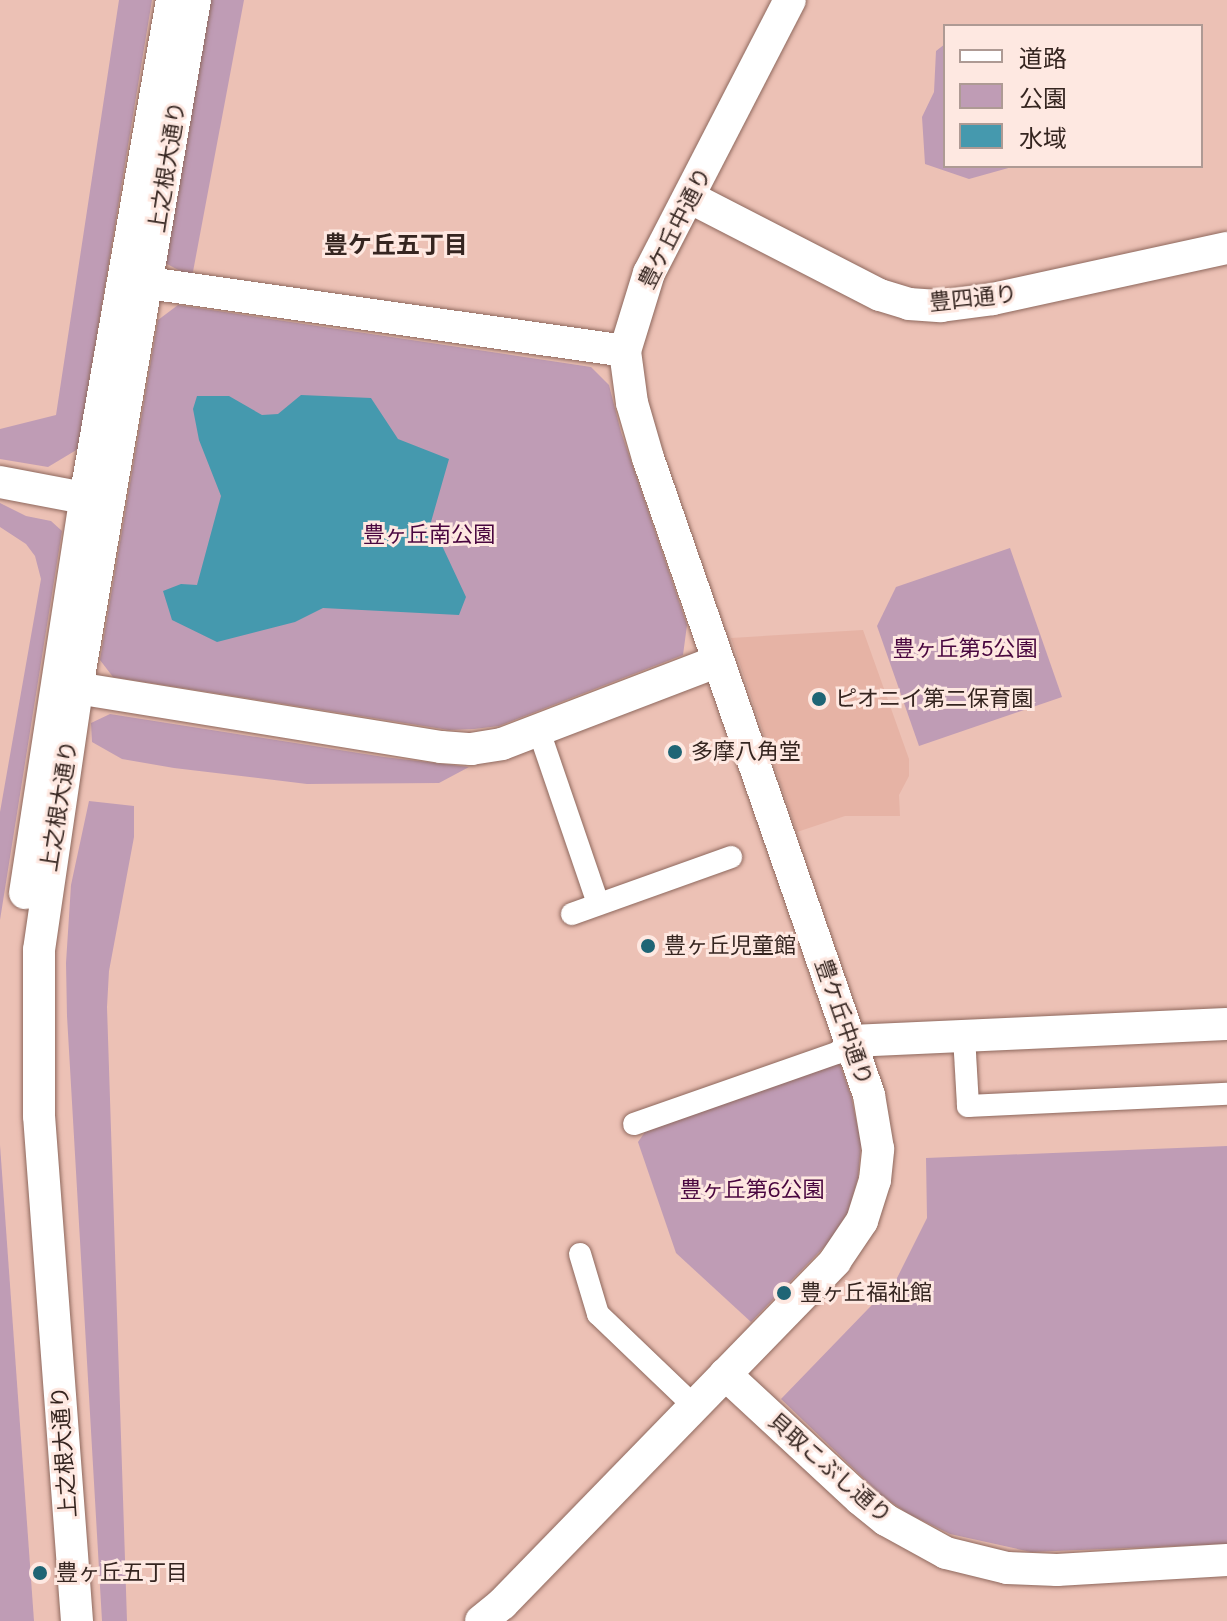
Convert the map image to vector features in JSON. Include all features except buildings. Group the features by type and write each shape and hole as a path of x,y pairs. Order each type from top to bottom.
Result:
{"street":[{"name":"上之根大通り","path":"136,281 172,0"},
{"name":"上之根大通り","path":"56,1621 25,1218 17,1030 19,946 28,863 66,686 136,281 195,0"},
{"name":"豊ケ丘中通り","path":"481,1621 835,1261 862,1221 875,1180 878,1149 869,1095 637,422 625,351 649,273 691,198 790,0"},
{"name":"豊四通り","path":"691,198 880,295 909,304 941,306 993,299 1227,248"},
{"path":"136,281 625,351"},
{"path":"0,482 97,501"},
{"path":"66,686 441,747 471,749 502,744 539,731 718,661"},
{"name":"上之根大通り","path":"66,686 44,908 37,1045 39,1116 77,1621"},
{"path":"539,731 598,903"},
{"path":"572,914 731,857"},
{"path":"634,1124 837,1053 851,1041 1227,1024"},
{"path":"964,1036 968,1106 1227,1094"},
{"path":"590,1263 598,1314 606,1335 694,1406"},
{"name":"貝取こぶし通り","path":"725,1374 860,1499 886,1520 946,1553 1007,1568 1044,1570 1227,1560"}],"shaded area":[{"name":"ピオニイ第二保育園","path":"863,630 909,759 909,776 899,795 900,816 845,816 797,832 731,638"}],"green space":[{"path":"119,0 152,0 78,449 48,467 0,459 0,429 56,415"},
{"path":"209,0 244,0 192,277 165,263"},
{"path":"943,46 943,168 1008,168 969,179 925,164 922,117 934,92 936,51"},
{"name":"豊ヶ丘南公園","path":"178,305 591,367 609,385 621,432 687,625 683,655 499,726 449,730 113,677 100,660 158,320"},
{"path":"0,503 26,516 51,521 62,531 0,920 0,812 41,579 35,556 26,544 0,527"},
{"name":"豊ヶ丘第5公園","path":"1010,548 1062,697 919,746 877,626 896,587"},
{"path":"110,714 384,757 469,767 439,783 307,784 174,768 122,759 92,742 91,723"},
{"path":"89,801 134,806 134,837 109,971 107,1007 127,1621 102,1621 67,1016 66,963 71,885"},
{"name":"豊ヶ丘第6公園","path":"839,1062 851,1096 861,1143 858,1178 848,1212 828,1243 751,1322 676,1253 638,1142 645,1132"},
{"path":"0,1145 34,1621 0,1621"},
{"path":"1227,1146 1227,1544 1031,1552 950,1534 907,1513 881,1495 781,1399 896,1280 927,1218 926,1158"}],"water":[{"path":"301,395 371,398 398,439 449,459 431,522 466,597 459,615 323,608 295,622 217,642 172,620 163,591 181,584 197,585 221,496 199,440 193,409 197,396 229,396 262,415 278,414"}],"place":[{"name":"ピオニイ第二保育園","path":"819,699"},
{"name":"多摩八角堂","path":"675,752"},
{"name":"豊ヶ丘児童館","path":"648,946"},
{"name":"豊ヶ丘福祉館","path":"784,1293"},
{"name":"豊ヶ丘五丁目","path":"40,1573"}],"district":[{"name":"豊ケ丘五丁目","path":"396,245"}]}
